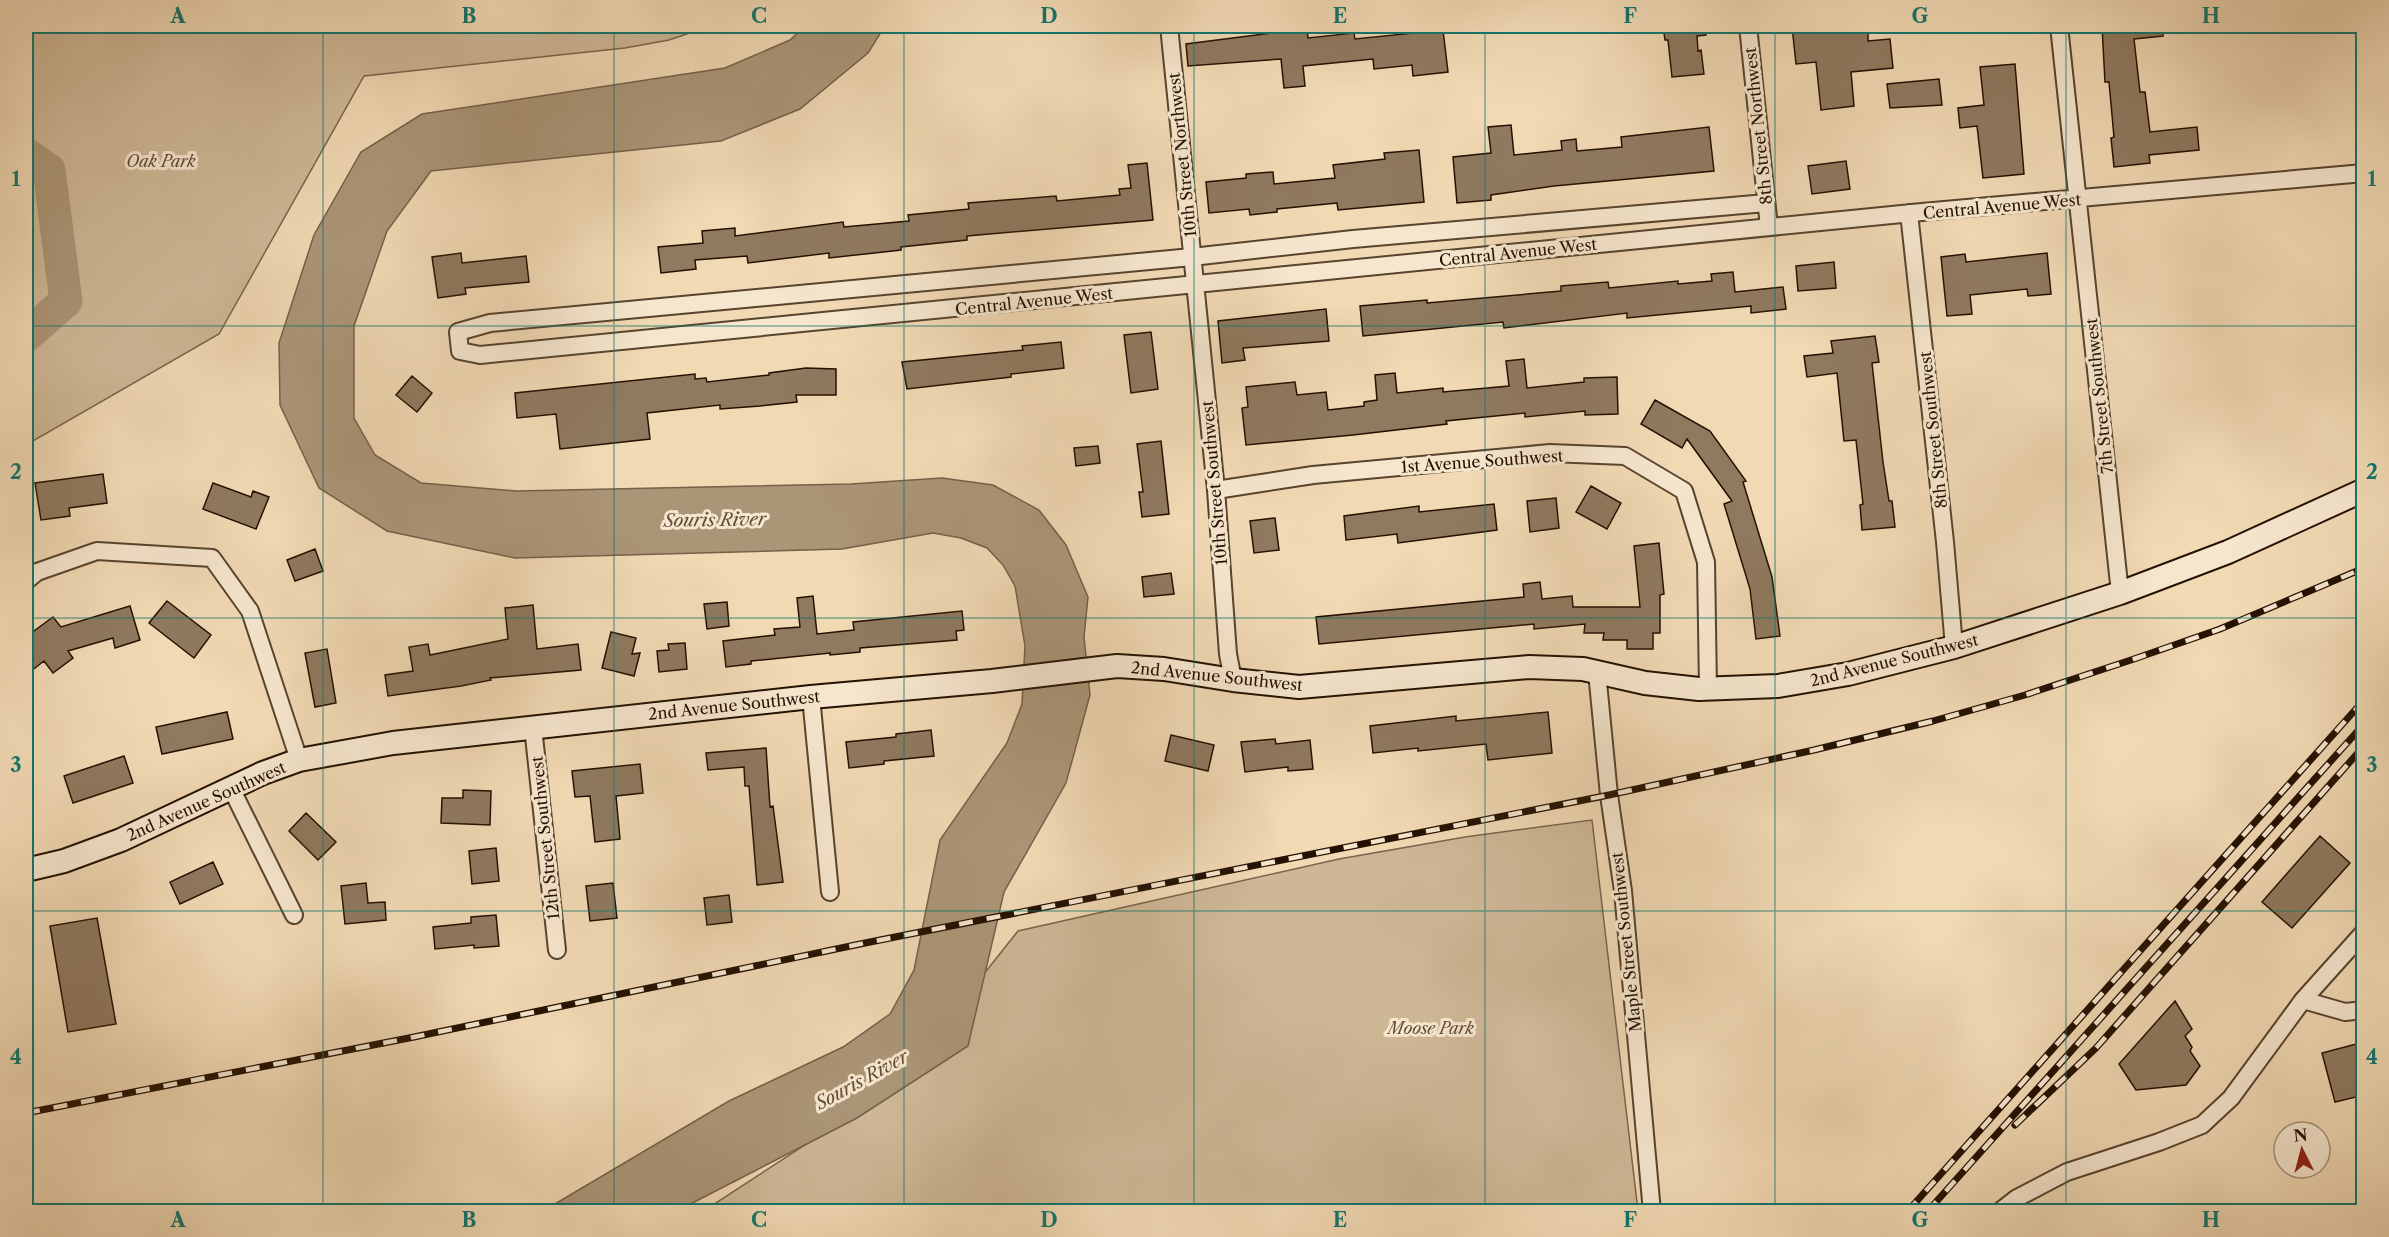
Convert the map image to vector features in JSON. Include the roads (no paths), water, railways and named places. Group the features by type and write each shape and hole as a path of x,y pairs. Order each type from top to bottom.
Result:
{"street":[{"name":"10th Street Northwest","path":"1169,26 1195,285"},
{"name":"8th Street Northwest","path":"1748,26 1769,227"},
{"name":"7th Street Southwest","path":"2059,26 2120,593"},
{"name":"Central Avenue West","path":"1192,257 490,323 458,332 459,351 480,355 1910,213 2364,173"},
{"path":"1192,257 1353,239 1766,203"},
{"name":"8th Street Southwest","path":"1910,213 1954,647"},
{"name":"10th Street Southwest","path":"1195,285 1216,490 1228,654 1233,680"},
{"name":"1st Avenue Southwest","path":"1216,490 1313,475 1550,453 1625,456 1684,491 1706,562 1708,688"},
{"name":"2nd Avenue Southwest","path":"26,870 64,861 121,840 263,773 299,760 393,743 811,697 992,681 1117,666 1164,669 1299,687 1529,667 1583,669 1645,683 1708,688 1778,686 1848,674 1954,647 2120,593 2228,552 2364,490"},
{"path":"26,581 36,572 97,551 212,558 250,611 299,760"},
{"name":"Maple Street Southwest","path":"1597,672 1609,795 1623,891 1652,1212"},
{"path":"811,697 830,892"},
{"name":"12th Street Southwest","path":"533,727 557,950"},
{"path":"231,788 294,915"},
{"path":"2000,1212 2017,1198 2067,1172 2159,1143 2202,1125 2231,1098 2303,1000 2364,932"},
{"path":"2303,1000 2345,1012 2364,1010"}],"water":[{"name":"Souris River","path":"805,26 885,26 868,53 800,109 721,141 431,171 387,231 354,326 354,418 375,455 421,483 517,491 851,484 942,478 993,485 1039,510 1066,545 1088,597 1084,637 1090,695 1066,783 1004,892 968,1046 857,1118 677,1211 543,1211 729,1101 843,1047 890,1014 914,970 940,840 1007,743 1022,704 1025,646 1015,586 1003,565 987,548 961,538 933,533 842,549 515,558 387,531 319,488 280,405 279,343 314,235 361,152 422,114 725,68 790,40"}],"waterway":[{"path":"26,154 49,170 66,301 26,336"}],"railway":[{"path":"26,1113 414,1037 865,943 1609,795 1814,750 1933,721 2025,695 2134,659 2220,629 2364,568"},
{"path":"1907,1212 2364,700"},
{"path":"1927,1212 2364,724"},
{"path":"2015,1125 2096,1048 2364,746"}],"park label":[{"name":"Oak Park","path":"161,161"},
{"name":"Moose Park","path":"1431,1028"}]}
